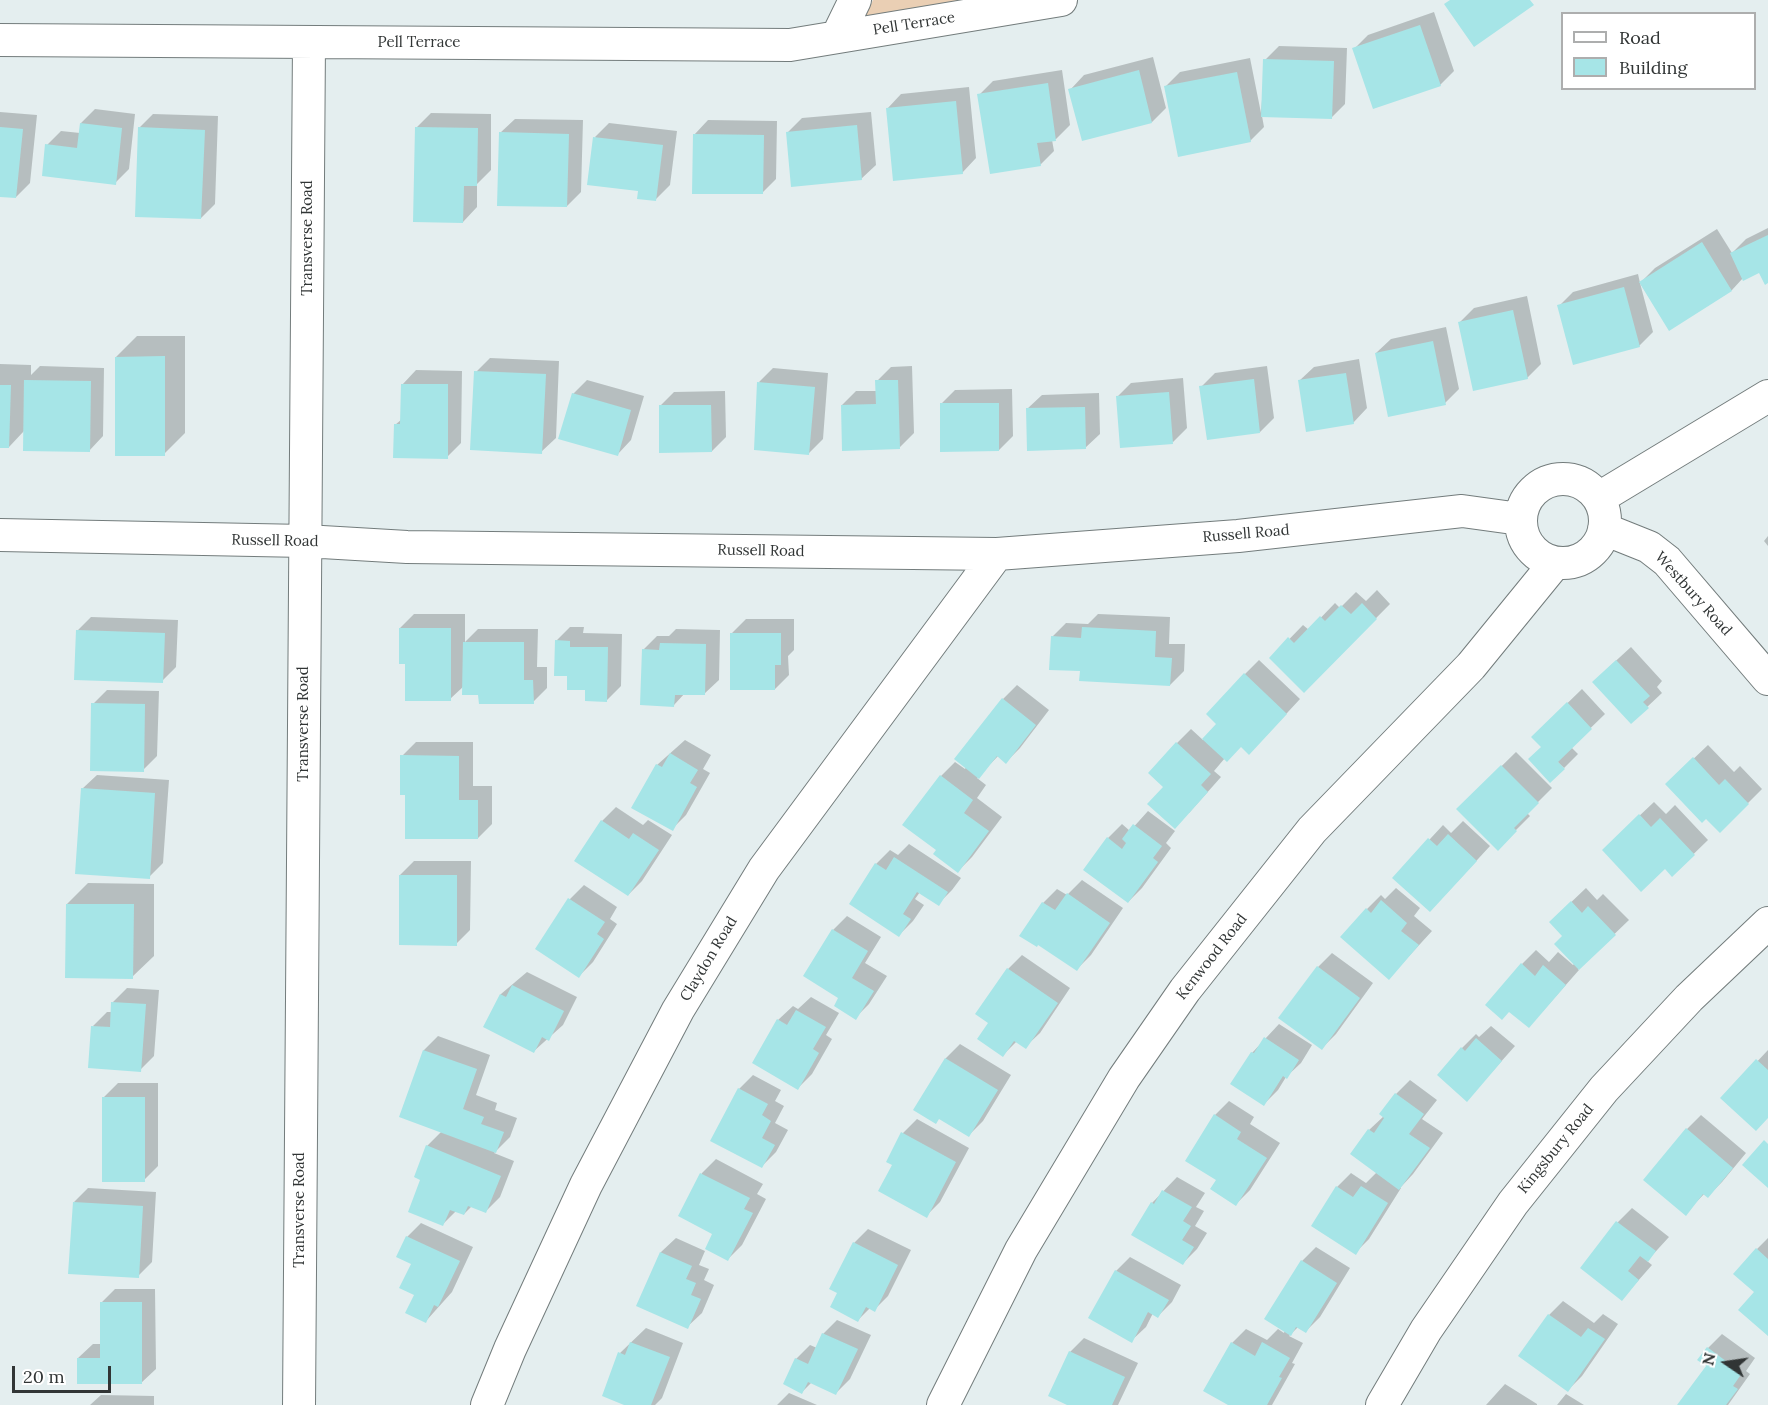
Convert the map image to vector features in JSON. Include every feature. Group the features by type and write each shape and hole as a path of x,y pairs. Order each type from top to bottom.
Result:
{"street":[{"path":"837,37 855,0"},
{"name":"Pell Terrace","path":"0,40 790,45 1061,0"},
{"name":"Transverse Road","path":"299,1405 309,42"},
{"path":"1599,498 1768,396"},
{"path":"1565,478 1579,481 1599,498 1605,518 1605,529 1592,552 1581,559 1568,563 1555,563 1543,559 1534,552 1523,536 1520,519 1523,505 1540,485 1552,479 1565,478"},
{"name":"Russell Road","path":"0,535 305,541 407,547 998,554 1238,536 1462,511 1520,519"},
{"name":"Westbury Road","path":"1605,529 1627,536 1649,547 1667,561 1768,679"},
{"name":"Claydon Road","path":"488,1405 510,1349 586,1185 678,1010 764,869 998,554"},
{"name":"Kenwood Road","path":"943,1405 1021,1250 1124,1078 1185,990 1312,830 1471,666 1555,563"},
{"name":"Kingsbury Road","path":"1382,1405 1426,1330 1513,1203 1597,1098 1689,998 1768,923"}],"shaded area":[{"path":"873,0 978,0 864,19"}],"building":[{"path":"1450,0 1530,0 1534,5 1474,47 1444,4"},
{"path":"1420,25 1441,86 1373,109 1352,48"},
{"path":"1263,59 1334,61 1332,119 1261,117"},
{"path":"1139,70 1152,123 1082,141 1068,89"},
{"path":"1237,72 1251,142 1178,157 1164,86"},
{"path":"1048,83 1056,141 1037,143 1041,166 990,174 977,94"},
{"path":"956,101 963,174 893,181 886,108"},
{"path":"80,123 122,128 116,185 42,176 45,144 77,148"},
{"path":"857,125 862,180 791,187 786,132"},
{"path":"0,127 23,129 16,198 0,197"},
{"path":"138,127 205,130 201,219 135,217"},
{"path":"415,127 478,128 477,186 464,186 463,223 413,222"},
{"path":"499,132 569,134 567,207 497,206"},
{"path":"693,134 764,135 763,194 692,194"},
{"path":"593,137 663,145 656,201 637,199 638,191 587,185"},
{"path":"1768,235 1768,283 1765,285 1759,273 1743,281 1730,253"},
{"path":"1702,242 1732,291 1669,331 1639,282"},
{"path":"1624,287 1640,347 1573,365 1557,305"},
{"path":"1513,310 1528,379 1473,391 1458,322"},
{"path":"1433,341 1446,405 1388,417 1375,353"},
{"path":"165,356 165,456 115,456 115,357"},
{"path":"474,371 546,374 542,454 470,450"},
{"path":"1346,373 1354,424 1306,432 1298,380"},
{"path":"1254,379 1260,433 1207,440 1199,386"},
{"path":"24,380 91,381 90,452 23,451"},
{"path":"875,380 898,380 900,449 842,451 841,405 876,404"},
{"path":"757,382 815,387 809,455 754,450"},
{"path":"401,384 448,384 448,459 393,458 394,424 400,424"},
{"path":"0,385 11,385 9,448 0,448"},
{"path":"1169,392 1173,444 1120,448 1116,396"},
{"path":"572,393 631,410 618,456 558,439"},
{"path":"940,403 999,403 999,451 940,452"},
{"path":"659,405 711,405 712,452 659,453"},
{"path":"1085,407 1086,449 1027,451 1026,408"},
{"path":"1362,603 1377,619 1304,693 1269,658 1288,637 1294,643 1320,616 1325,621 1341,605 1351,614"},
{"path":"1082,627 1156,631 1155,657 1172,658 1170,686 1079,681 1080,671 1049,670 1051,636 1081,638"},
{"path":"399,628 451,628 451,701 405,701 405,664 399,664"},
{"path":"76,630 165,633 163,683 74,680"},
{"path":"730,633 781,633 781,665 775,665 775,690 730,690"},
{"path":"555,640 570,641 570,647 608,647 607,702 585,701 585,690 567,690 567,676 554,676"},
{"path":"463,642 524,642 524,680 533,680 534,704 479,704 478,695 462,695"},
{"path":"660,643 706,644 705,695 675,695 674,707 640,705 642,649 659,650"},
{"path":"1616,660 1650,696 1643,702 1649,708 1631,724 1592,682"},
{"path":"1244,673 1287,714 1249,755 1241,747 1227,762 1202,739 1216,724 1206,714"},
{"path":"1002,698 1036,725 1006,764 997,756 979,779 954,759"},
{"path":"1567,702 1592,729 1558,762 1565,769 1550,783 1528,759 1541,747 1531,737"},
{"path":"91,703 145,704 144,772 90,771"},
{"path":"1176,742 1211,774 1201,785 1208,792 1175,829 1147,804 1163,787 1148,773"},
{"path":"670,753 698,770 690,783 697,787 673,831 631,808 656,764 662,767"},
{"path":"400,755 459,756 459,800 478,800 478,839 405,839 405,795 400,795"},
{"path":"1693,757 1719,785 1725,779 1749,804 1720,833 1706,819 1702,823 1665,784"},
{"path":"1501,765 1539,803 1514,828 1517,831 1498,851 1456,809"},
{"path":"940,775 973,800 964,813 989,831 958,873 933,854 936,850 902,825"},
{"path":"81,788 155,793 150,879 75,874"},
{"path":"1639,814 1651,827 1660,818 1695,855 1672,877 1665,869 1641,892 1602,850"},
{"path":"601,820 629,839 633,833 659,850 628,896 574,861"},
{"path":"1133,824 1162,846 1153,858 1158,862 1128,903 1083,870 1107,837 1122,849 1126,843 1122,839"},
{"path":"1448,834 1477,861 1430,912 1392,878 1428,838 1437,846"},
{"path":"894,857 948,892 939,906 917,892 903,914 911,919 899,937 849,904 875,863 886,870"},
{"path":"399,875 457,875 457,946 399,945"},
{"path":"1067,893 1110,923 1077,971 1038,945 1037,947 1019,936 1042,902 1055,910"},
{"path":"568,898 605,922 597,934 604,939 579,978 535,949"},
{"path":"1381,900 1407,923 1401,931 1419,945 1389,980 1340,937 1366,908 1371,913"},
{"path":"1571,901 1582,913 1588,906 1616,935 1579,970 1554,944 1562,936 1549,922"},
{"path":"66,904 134,904 133,979 65,978"},
{"path":"832,929 868,951 852,978 874,991 856,1020 834,1006 838,998 803,976"},
{"path":"1521,963 1535,976 1543,965 1566,985 1529,1028 1509,1012 1502,1020 1485,1005"},
{"path":"1317,966 1360,998 1322,1050 1278,1018"},
{"path":"1007,968 1058,1003 1026,1049 1014,1041 1003,1057 977,1039 988,1023 975,1014"},
{"path":"512,985 564,1011 549,1041 542,1037 534,1053 483,1027 500,994 506,997"},
{"path":"111,1002 146,1004 141,1072 88,1068 91,1026 110,1027"},
{"path":"796,1010 826,1027 813,1049 819,1053 798,1090 752,1063 777,1019 787,1025"},
{"path":"1264,1037 1299,1060 1287,1079 1283,1076 1264,1106 1230,1084"},
{"path":"1476,1038 1502,1061 1467,1102 1437,1075 1461,1047 1465,1051"},
{"path":"423,1050 477,1069 463,1109 484,1117 481,1124 504,1132 496,1153 399,1117"},
{"path":"945,1058 998,1090 969,1137 939,1119 936,1124 913,1110"},
{"path":"1756,1059 1768,1070 1768,1118 1756,1131 1720,1098"},
{"path":"738,1088 768,1104 762,1115 771,1121 762,1138 775,1145 762,1168 710,1141"},
{"path":"1395,1093 1424,1114 1409,1134 1430,1148 1399,1190 1350,1154 1368,1129 1374,1133 1384,1118 1379,1114"},
{"path":"102,1097 145,1097 145,1182 102,1182"},
{"path":"1214,1114 1241,1132 1237,1139 1267,1158 1236,1206 1210,1189 1216,1180 1185,1161"},
{"path":"1686,1128 1733,1168 1708,1198 1703,1194 1686,1216 1643,1180"},
{"path":"901,1132 956,1162 927,1218 878,1191 892,1165 886,1162"},
{"path":"1764,1140 1768,1144 1768,1188 1742,1165"},
{"path":"426,1145 501,1176 486,1213 468,1206 464,1215 450,1210 443,1226 408,1212 420,1180 414,1177"},
{"path":"700,1173 750,1198 744,1209 753,1213 728,1261 705,1249 712,1234 678,1216"},
{"path":"1336,1186 1353,1197 1361,1186 1388,1203 1356,1255 1311,1226"},
{"path":"1162,1190 1192,1207 1183,1221 1191,1226 1182,1240 1194,1247 1183,1265 1131,1235 1151,1202 1154,1204"},
{"path":"73,1202 143,1206 139,1278 68,1274"},
{"path":"1616,1221 1656,1251 1648,1262 1640,1256 1628,1271 1639,1280 1622,1301 1580,1268"},
{"path":"406,1236 460,1261 438,1307 434,1305 426,1323 405,1313 414,1295 399,1288 411,1264 396,1257"},
{"path":"853,1242 898,1265 875,1312 866,1307 858,1322 830,1307 837,1293 829,1289"},
{"path":"1756,1248 1768,1259 1768,1336 1738,1310 1754,1292 1733,1274"},
{"path":"660,1252 692,1266 686,1279 696,1283 691,1295 701,1299 688,1329 636,1306"},
{"path":"1301,1260 1337,1283 1306,1333 1296,1327 1291,1336 1264,1319"},
{"path":"1115,1270 1169,1300 1158,1318 1148,1312 1132,1343 1088,1318"},
{"path":"100,1302 142,1302 142,1384 77,1384 77,1358 100,1358"},
{"path":"1548,1314 1581,1337 1588,1328 1605,1339 1568,1392 1518,1356"},
{"path":"822,1333 858,1349 836,1395 808,1382 802,1394 783,1384 795,1358 808,1364"},
{"path":"630,1342 670,1357 651,1405 624,1405 602,1396 618,1352 625,1355"},
{"path":"1231,1342 1255,1356 1262,1342 1290,1358 1267,1405 1228,1405 1203,1391"},
{"path":"1707,1347 1742,1373 1733,1386 1738,1389 1726,1405 1677,1405 1706,1366 1697,1360"},
{"path":"1069,1351 1125,1377 1112,1405 1067,1405 1048,1396"}]}
